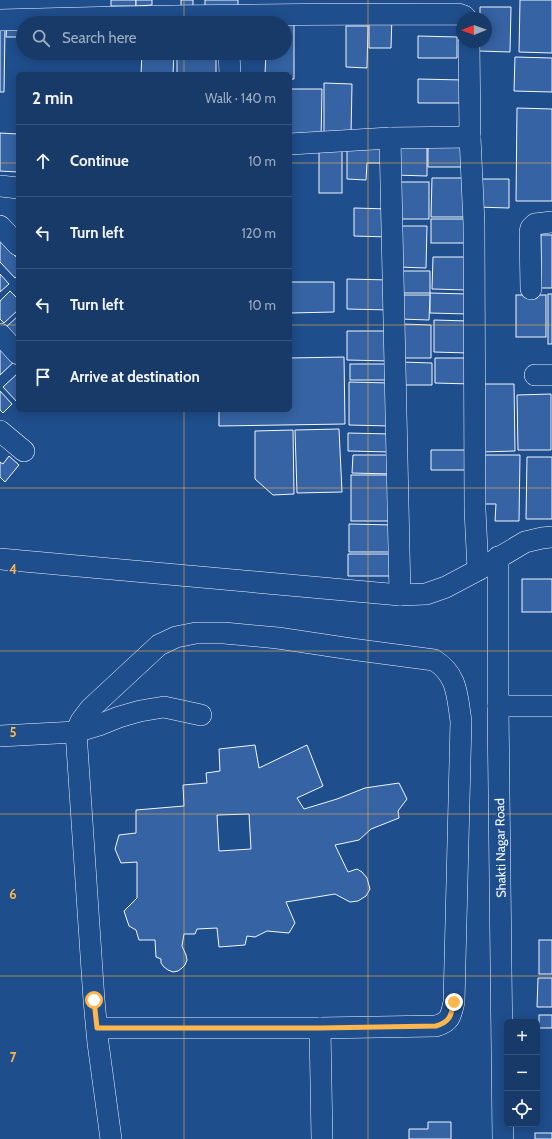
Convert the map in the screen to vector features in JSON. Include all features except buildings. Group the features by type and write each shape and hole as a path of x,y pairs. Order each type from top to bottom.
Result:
{"street":[{"path":"246,16 296,7 456,14"},
{"path":"36,16 107,8 196,16"},
{"path":"0,20 16,18"},
{"path":"469,48 470,136 474,224 475,502 478,570"},
{"path":"230,60 230,72"},
{"path":"292,144 390,138 470,136"},
{"path":"390,138 400,595"},
{"path":"0,186 16,188"},
{"path":"531,289 531,228 534,224 552,222"},
{"path":"0,226 16,243"},
{"path":"0,334 16,352"},
{"path":"0,432 24,451"},
{"path":"0,559 400,595 426,594 446,587 525,542 552,537"},
{"name":"Shakti Nagar Road","path":"498,557 498,706 503,1139"},
{"path":"97,1028 320,1028 436,1026 444,1024 451,1015 454,1002 461,721 456,689 450,674 442,665 434,660 278,638 224,633 196,633 176,637 159,645 90,709 81,720 76,732 97,1028 111,1139"},
{"path":"498,706 552,706"},
{"path":"0,736 76,732 140,711 164,707 201,715"},
{"path":"320,1028 322,1139"}],"route":[{"path":"94,1000 97,1028 320,1028 436,1026 444,1024 451,1015 454,1002"}]}
